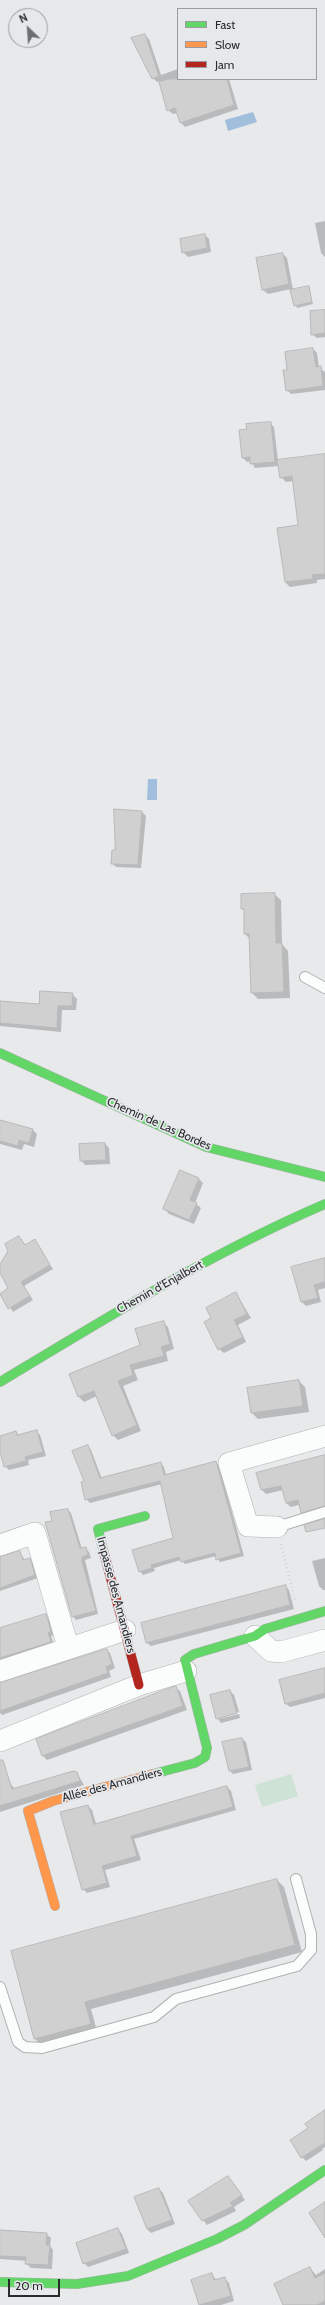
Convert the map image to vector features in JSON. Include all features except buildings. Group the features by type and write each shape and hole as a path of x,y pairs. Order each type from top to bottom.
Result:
{"street":[{"name":"Chemin de Las Bordes","path":"0,1053 206,1147 325,1177"},
{"name":"Chemin d'Enjalbert","path":"0,1382 145,1294 215,1256 325,1204"},
{"path":"277,1528 248,1526 229,1462 325,1436"},
{"name":"Impasse des Amandiers","path":"139,1686 98,1529 145,1516"},
{"path":"0,1545 34,1533 68,1647"},
{"path":"0,1741 139,1686 186,1671 184,1660 194,1654 255,1636 266,1629 300,1617 325,1611"},
{"path":"0,1671 68,1647 125,1630"},
{"path":"255,1636 271,1651 281,1652 325,1640"},
{"name":"Allée des Amandiers","path":"55,1906 28,1811 53,1801 195,1763 205,1757 207,1748 186,1671"},
{"path":"0,2282 77,2284 128,2276 217,2239 244,2225 325,2170"}],"lane":[{"path":"305,977 325,988"},
{"path":"277,1528 325,1512"},
{"path":"0,1987 18,2042 25,2047 42,2048 154,2017 176,1999 297,1966 311,1950 311,1934 296,1880"}],"path":[{"path":"277,1528 300,1617"}],"green space":[{"path":"291,1774 298,1796 262,1807 255,1785"}],"water":[{"path":"253,112 257,122 228,131 225,120"},
{"path":"148,779 157,779 157,800 147,800"}],"traffic: fast":[{"path":"0,1053 206,1147 325,1177"},
{"path":"0,1382 119,1310 200,1265 241,1243 325,1204"},
{"path":"104,1553 98,1529 145,1516"},
{"path":"153,1774 195,1763 205,1757 207,1748 185,1660 194,1654 255,1636 265,1629 325,1611"},
{"path":"0,2282 77,2284 128,2276 217,2239 244,2225 325,2170"}],"traffic: slow":[{"path":"55,1906 28,1811 53,1801 153,1774"}],"traffic: jam":[{"path":"104,1553 139,1685"}]}
